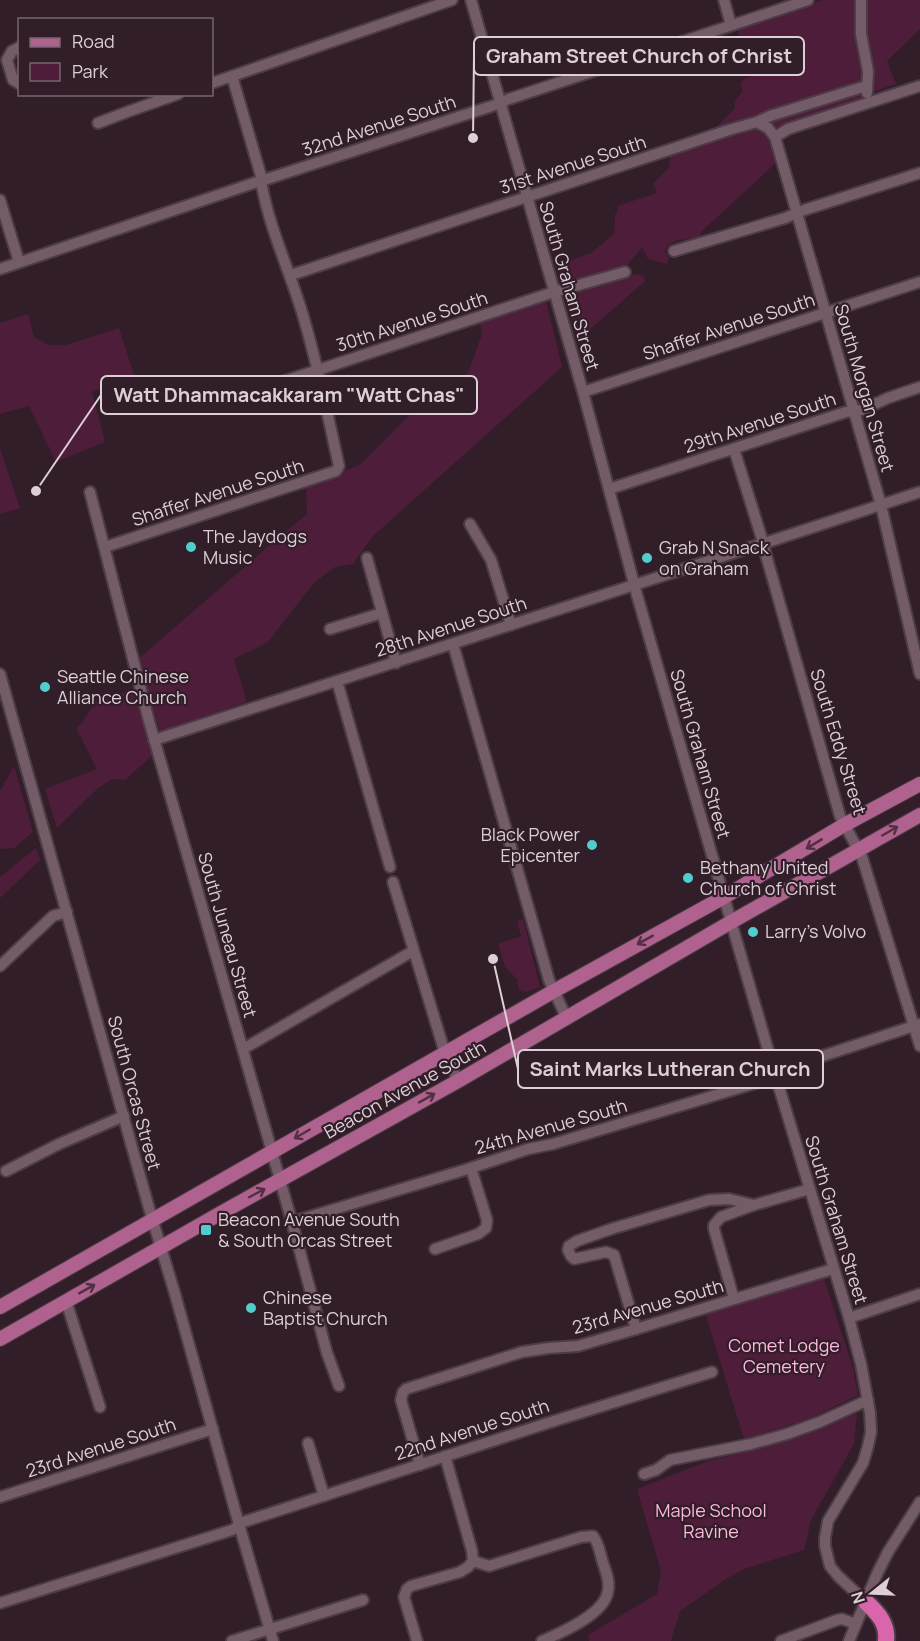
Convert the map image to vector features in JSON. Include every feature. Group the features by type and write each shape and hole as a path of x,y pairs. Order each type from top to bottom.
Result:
{"highway":[{"path":"866,1602 883,1622 886,1641"}],"main road":[{"name":"Beacon Avenue South","path":"0,1307 554,991 724,897 844,825 920,784"},
{"name":"Beacon Avenue South","path":"0,1339 567,1019 920,814"}],"street":[{"path":"213,83 452,0"},
{"name":"South Graham Street","path":"471,0 583,392 634,584 861,1364 871,1423 866,1454 863,1463 828,1521 825,1538 826,1554 830,1566 866,1602"},
{"path":"724,0 731,25"},
{"name":"32nd Avenue South","path":"0,268 808,0"},
{"path":"861,0 861,34 868,71 868,102"},
{"path":"18,47 8,56 5,71 18,83"},
{"path":"232,76 282,254 291,275 318,370"},
{"name":"31st Avenue South","path":"291,275 867,86"},
{"path":"757,122 775,137 788,129 920,86"},
{"path":"98,123 172,96"},
{"name":"South Morgan Street","path":"775,137 881,505 920,674"},
{"path":"674,251 785,218 920,173"},
{"path":"0,200 19,262"},
{"name":"30th Avenue South","path":"209,406 554,292 625,272"},
{"name":"Shaffer Avenue South","path":"583,392 920,282"},
{"name":"Shaffer Avenue South","path":"105,547 336,471 339,466 318,370"},
{"name":"29th Avenue South","path":"609,489 862,410 920,387"},
{"name":"South Eddy Street","path":"735,449 840,816 859,849 917,1025 920,1046"},
{"name":"South Juneau Street","path":"90,492 154,740 292,1222 327,1353 339,1386"},
{"name":"28th Avenue South","path":"154,740 920,492"},
{"path":"470,524 491,560 511,625"},
{"path":"367,558 396,663"},
{"path":"330,629 382,613"},
{"path":"453,644 529,909 554,991 567,1019"},
{"name":"South Orcas Street","path":"0,674 152,1220 271,1635"},
{"path":"337,681 390,867"},
{"path":"393,882 445,1053 458,1081"},
{"path":"0,966 53,916 66,912"},
{"path":"243,1049 413,951"},
{"name":"24th Avenue South","path":"292,1222 528,1149 553,1144 717,1096 759,1082 783,1069 917,1025"},
{"path":"6,1171 59,1144 124,1116"},
{"path":"435,1249 478,1234 486,1228 486,1220 471,1168"},
{"path":"734,1299 714,1225 722,1217 754,1205 810,1189"},
{"path":"636,1329 616,1258 611,1252 606,1252 574,1259 568,1250 569,1246 577,1241 709,1200 729,1199 754,1205"},
{"name":"23rd Avenue South","path":"420,1465 401,1400 403,1392 410,1388 522,1352 578,1346 833,1269"},
{"path":"849,1318 920,1294"},
{"path":"66,1301 100,1407"},
{"name":"22nd Avenue South","path":"0,1603 232,1530 240,1524 445,1456 712,1372"},
{"path":"644,1474 656,1470 670,1460 751,1444 787,1434 868,1400"},
{"name":"23rd Avenue South","path":"0,1497 213,1430"},
{"path":"308,1443 324,1496"},
{"path":"417,1641 404,1597 407,1589 465,1570 473,1561 445,1456"},
{"path":"849,1641 888,1552 920,1502"},
{"path":"473,1561 489,1566 581,1537 593,1536 608,1577 608,1592 601,1605 584,1619 542,1641"},
{"path":"232,1641 271,1635 363,1600"},
{"path":"782,1641 837,1620 842,1619 856,1624"}],"green space":[{"path":"823,0 857,0 864,76 861,82 714,130 735,108 735,101 743,91 740,85 743,79 752,76 737,28"},
{"path":"866,0 920,0 920,29 887,61 896,84 872,92 865,22"},
{"path":"863,90 861,100 776,128 770,124 771,120"},
{"path":"753,127 770,140 778,161 701,232 700,237 671,243 665,251 669,258 667,264 648,259 642,247 624,269 563,284 558,265 591,253 614,234 617,206 657,193 653,184 669,168 671,153"},
{"path":"634,274 643,276 645,281 579,339 565,295"},
{"path":"546,301 562,367 372,537 353,564 335,567 314,583 267,643 234,659 247,702 160,731 138,659 307,514 306,487 361,464 422,402 468,373 482,334 480,323"},
{"path":"28,314 34,337 49,345 66,345 119,328 135,378 92,392 105,442 56,462 29,406 0,414 0,323"},
{"path":"0,448 20,508 0,514"},
{"path":"137,688 155,753 125,780 112,779 97,789 57,828 45,789 97,769 76,728 82,723 96,701"},
{"path":"14,766 33,832 14,848 0,849 0,791"},
{"path":"36,848 40,860 0,898 0,877"},
{"path":"523,919 540,987 527,992 521,991 518,987 518,980 505,967 498,944 521,936 517,921"},
{"name":"Comet Lodge Cemetery","path":"824,1279 853,1368 858,1395 809,1419 744,1439 705,1312"},
{"name":"Maple School Ravine","path":"857,1413 854,1444 811,1520 804,1550 744,1569 726,1579 680,1611 671,1641 589,1641 588,1635 657,1594 661,1571 637,1489 708,1461 784,1442"}],"place":[{"name":"Graham Street Church of Christ","path":"473,138"},
{"name":"Watt Dhammacakkaram \"Watt Chas\"","path":"36,491"},
{"name":"The Jaydogs Music","path":"191,547"},
{"name":"Grab N Snack on Graham","path":"647,558"},
{"name":"Seattle Chinese Alliance Church","path":"45,687"},
{"name":"Black Power Epicenter","path":"592,845"},
{"name":"Bethany United Church of Christ","path":"688,878"},
{"name":"Larry's Volvo","path":"753,932"},
{"name":"Saint Marks Lutheran Church","path":"493,959"},
{"name":"Beacon Avenue South & South Orcas Street","path":"206,1230"},
{"name":"Chinese Baptist Church","path":"251,1308"}]}
